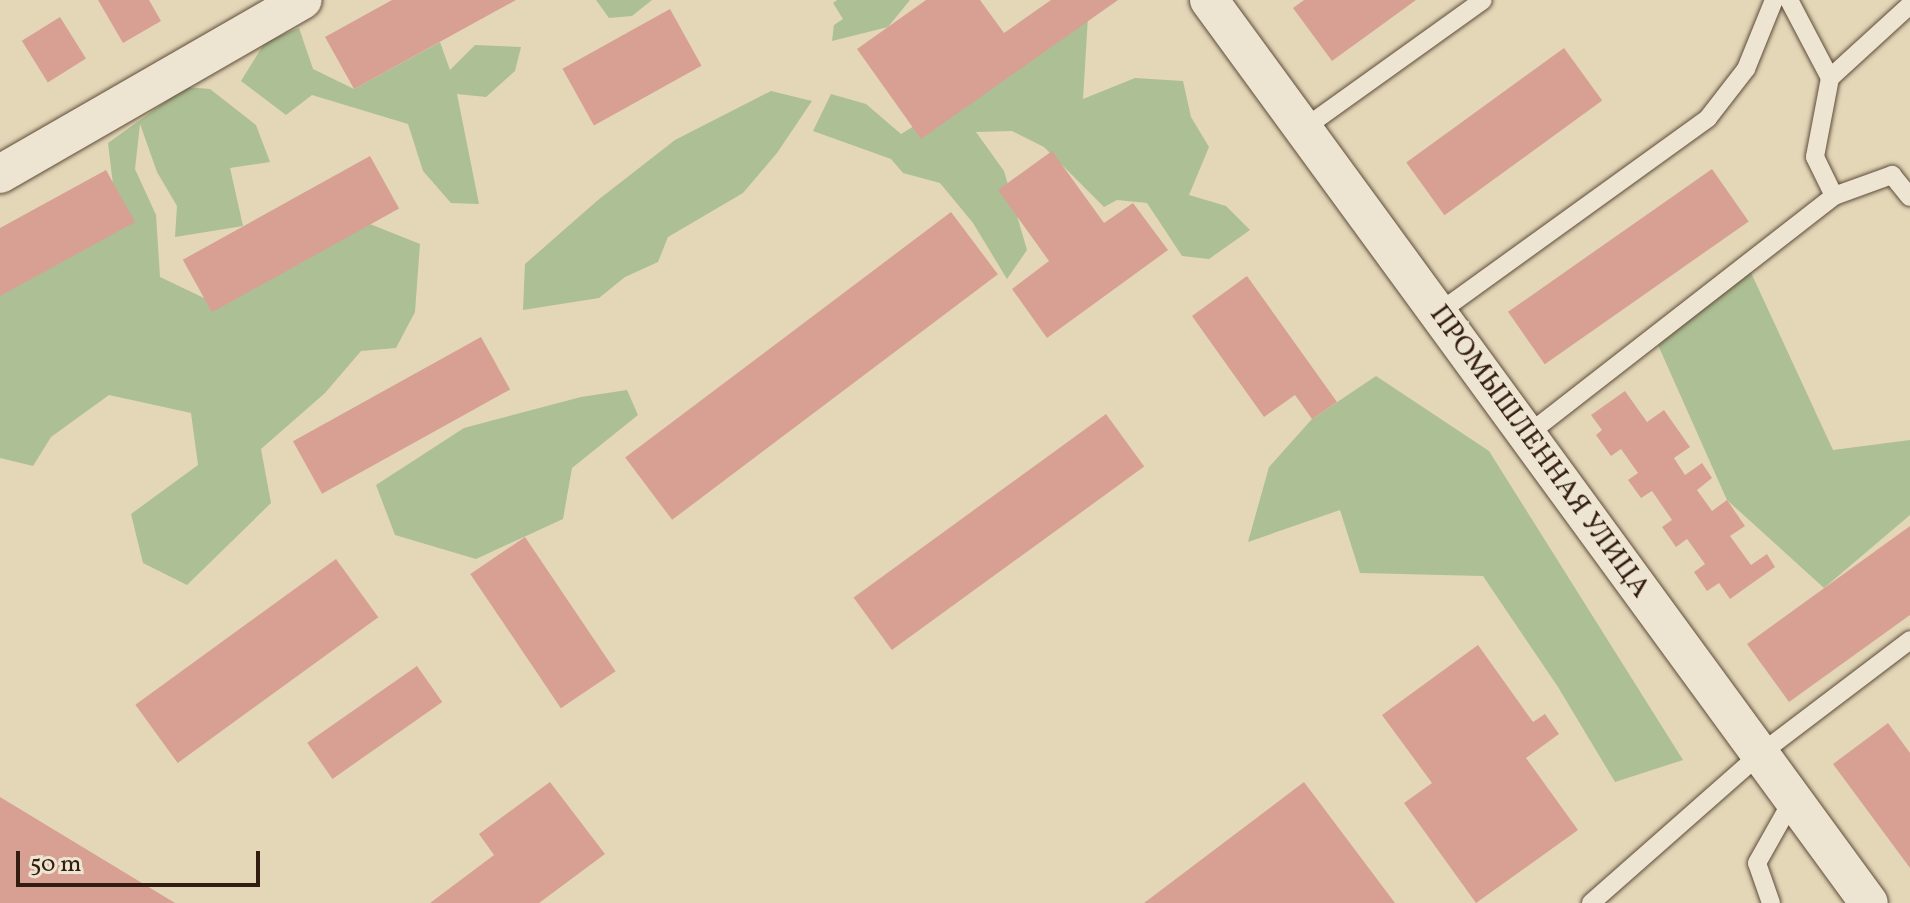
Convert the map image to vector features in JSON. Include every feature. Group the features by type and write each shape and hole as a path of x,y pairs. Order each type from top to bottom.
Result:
{"street":[{"path":"0,174 303,0"},
{"name":"ПРОМЫШЛЕННАЯ УЛИЦА","path":"1209,0 1869,903"}],"lane":[{"path":"1303,129 1483,0"},
{"path":"1438,313 1708,118 1746,69 1774,0"},
{"path":"1789,0 1830,78"},
{"path":"1834,196 1815,157 1830,78 1910,5"},
{"path":"1527,435 1834,196 1892,175 1910,197"},
{"path":"1591,903 1760,754 1910,640"},
{"path":"1771,903 1757,863 1793,799"}],"green space":[{"path":"596,0 652,0 632,16 609,18"},
{"path":"837,0 910,0 888,27 832,41 834,25 843,19 833,3"},
{"path":"1089,0 1083,99 1135,78 1183,81 1191,117 1209,147 1189,195 1226,206 1250,230 1209,259 1182,256 1147,203 1117,200 1104,207 1044,147 1012,131 976,132 1004,171 1027,250 1007,279 973,223 940,183 903,173 891,159 813,131 831,94 866,104 901,134 955,101"},
{"path":"299,28 313,69 354,89 440,42 450,70 475,45 521,47 515,71 486,97 457,94 479,204 451,203 423,171 408,124 312,95 286,115 241,81 265,42"},
{"path":"186,87 210,89 256,125 270,162 230,168 243,226 175,237 177,206 157,172 140,124 135,169 156,215 160,277 204,298 260,284 370,224 420,244 415,312 396,348 361,351 325,393 261,449 271,503 187,585 143,563 131,514 198,465 191,413 109,395 51,437 33,466 0,458 0,293 117,218 108,143"},
{"path":"771,91 812,101 777,153 743,193 668,237 658,262 625,277 599,298 523,310 525,264 598,200 675,140"},
{"path":"1747,264 1833,450 1910,440 1910,515 1824,588 1727,500 1654,336"},
{"path":"1376,376 1489,451 1683,760 1615,782 1558,687 1483,576 1360,573 1340,510 1248,542 1269,467 1312,419"},
{"path":"627,390 638,415 572,468 563,519 476,559 395,535 376,485 464,428 581,397"}],"building":[{"path":"98,0 149,0 161,21 123,43"},
{"path":"392,0 516,0 354,89 325,37"},
{"path":"926,0 980,0 1004,33 1051,0 1118,0 921,139 857,49"},
{"path":"1304,0 1416,0 1332,61 1293,8"},
{"path":"670,9 702,66 594,125 562,69"},
{"path":"60,17 86,59 48,82 22,41"},
{"path":"1564,48 1602,101 1444,215 1406,163"},
{"path":"1052,151 1104,223 1133,203 1168,250 1047,338 1012,289 1049,261 998,190"},
{"path":"370,156 399,208 212,312 183,260"},
{"path":"1712,169 1749,221 1545,364 1508,312"},
{"path":"106,170 135,222 0,296 0,228"},
{"path":"951,212 998,274 672,520 625,458"},
{"path":"1247,276 1337,402 1312,419 1295,395 1264,417 1192,316"},
{"path":"481,337 510,389 322,494 293,441"},
{"path":"1625,391 1647,422 1664,410 1690,447 1674,458 1685,475 1702,463 1712,478 1697,490 1712,511 1727,500 1745,526 1730,536 1751,565 1767,554 1775,567 1730,599 1719,583 1707,591 1694,572 1705,564 1687,539 1676,547 1662,527 1672,520 1652,491 1641,498 1628,480 1638,473 1621,449 1611,456 1596,435 1602,430 1591,415"},
{"path":"1106,414 1144,467 892,650 854,597"},
{"path":"1910,526 1910,615 1789,702 1747,644"},
{"path":"525,537 616,671 561,708 470,574"},
{"path":"336,559 378,617 178,763 135,705"},
{"path":"1478,645 1533,722 1545,714 1559,734 1526,758 1578,830 1476,903 1404,803 1432,783 1382,715"},
{"path":"417,666 442,702 332,779 307,743"},
{"path":"1888,723 1910,753 1910,868 1833,764"},
{"path":"550,782 605,854 539,903 430,903 494,855 479,834"},
{"path":"1304,782 1395,903 1144,903"},
{"path":"0,797 175,903 0,903"}]}
